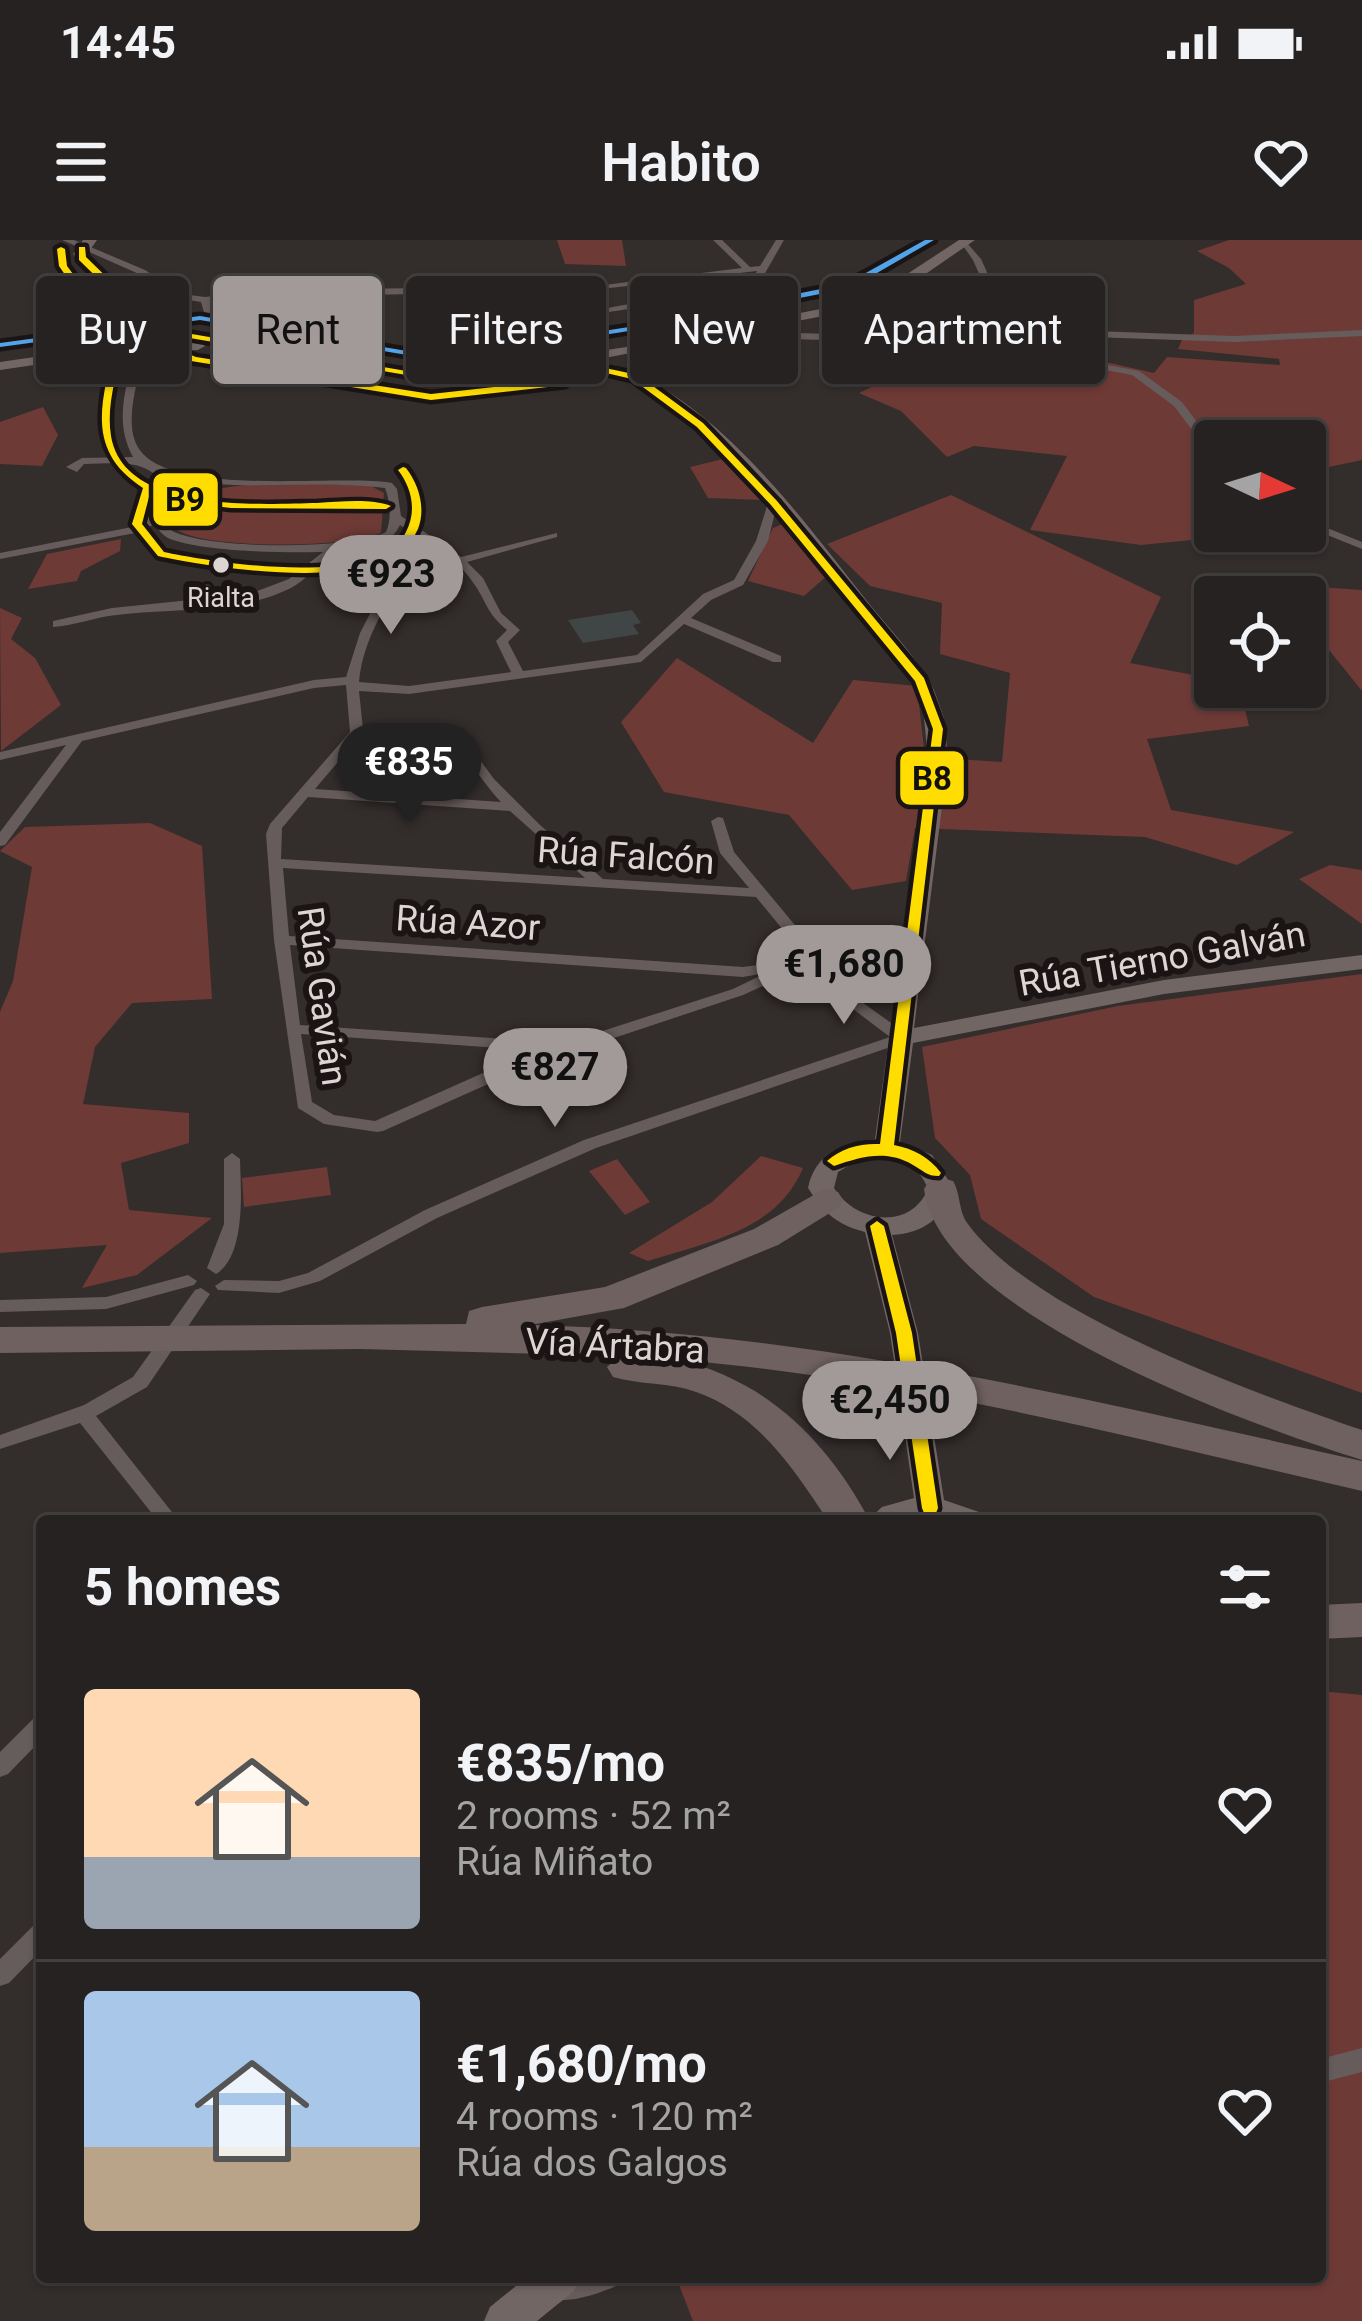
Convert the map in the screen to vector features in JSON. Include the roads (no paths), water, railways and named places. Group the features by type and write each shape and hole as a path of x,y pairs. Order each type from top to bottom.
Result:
{"highway":[{"path":"941,1189 945,1217 956,1235 986,1263 1058,1314 1209,1388 1362,1445"},
{"path":"325,1339 537,1315 611,1299 766,1238 826,1200"},
{"path":"325,1339 492,1362 652,1368 719,1382 777,1420 846,1515"},
{"name":"Vía Ártabra","path":"0,1340 595,1341 833,1364 936,1380 1362,1476"},
{"path":"1326,1622 1362,1620"}],"street":[{"path":"67,240 86,244 179,296 206,300 249,294 406,291"},
{"path":"717,240 746,266"},
{"path":"758,276 779,240"},
{"path":"798,316 862,304 966,242 984,276"},
{"path":"86,244 82,258 99,275 154,322 192,340"},
{"path":"606,285 746,266 763,268"},
{"path":"206,300 213,321"},
{"path":"1105,334 1234,339 1362,333"},
{"path":"189,341 213,342"},
{"path":"0,367 36,362"},
{"path":"1105,367 1136,373 1178,404 1194,425"},
{"path":"606,369 635,376 700,425 774,503 920,680 931,700 938,760 886,1148"},
{"path":"139,384 128,430 140,460"},
{"path":"77,469 70,467 82,461 140,460 163,474 189,481 388,485"},
{"path":"379,542 392,532 395,520 388,485 391,471"},
{"path":"163,474 174,487"},
{"path":"174,487 189,486 189,481"},
{"path":"0,556 144,527 178,496 224,482"},
{"path":"168,535 158,520 174,487"},
{"path":"0,756 230,700 349,681 358,686 409,690 640,658 707,598 739,582 763,541 774,503"},
{"path":"395,520 410,533 411,544 354,656 349,681 357,732 450,739 461,744 488,782 599,883"},
{"path":"395,520 459,560 477,578 496,615 514,630 502,641 519,676"},
{"path":"1326,531 1362,546"},
{"path":"120,534 292,548 379,542 441,548"},
{"path":"459,560 554,535"},
{"path":"65,626 92,614 274,592 316,566 335,547"},
{"path":"292,548 308,555 316,566"},
{"path":"682,619 777,659"},
{"name":"Rúa Gavián","path":"357,732 274,827 269,846 276,863 281,940 304,1104 330,1120 377,1127 564,1048 784,975"},
{"path":"0,842 77,739"},
{"path":"308,793 514,807"},
{"path":"718,821 728,854 820,964 823,978 784,975"},
{"path":"553,880 569,858"},
{"name":"Rúa Falcón","path":"276,863 757,893"},
{"path":"784,975 792,941 787,927"},
{"name":"Rúa Azor","path":"281,940 784,975"},
{"path":"784,975 796,957 869,986 909,984"},
{"name":"Rúa Tierno Galván","path":"902,1038 1164,988 1362,962"},
{"name":"Rúa Azor","path":"652,965 743,990"},
{"path":"784,975 854,1003 902,1038"},
{"path":"691,1006 704,994 704,977"},
{"path":"293,1029 564,1048"},
{"path":"0,1442 84,1414 129,1391 153,1365 194,1294 198,1270 279,1287 314,1277 431,1214 590,1144 902,1038"},
{"path":"886,1148 919,1157 938,1177 941,1189 933,1209 923,1217 878,1226 846,1217 826,1200 822,1176 828,1166 853,1150 886,1148"},
{"path":"220,1277 232,1224 232,1159"},
{"path":"878,1226 904,1333 930,1508"},
{"path":"0,1306 106,1304 194,1294"},
{"path":"84,1414 164,1515"},
{"path":"896,1515 930,1508 952,1515"},
{"path":"0,1766 36,1731"},
{"path":"0,1975 36,1939"},
{"path":"1326,2069 1362,2060"},
{"path":"504,2321 554,2284"}],"place":[{"name":"Rialta","path":"221,565"}]}
